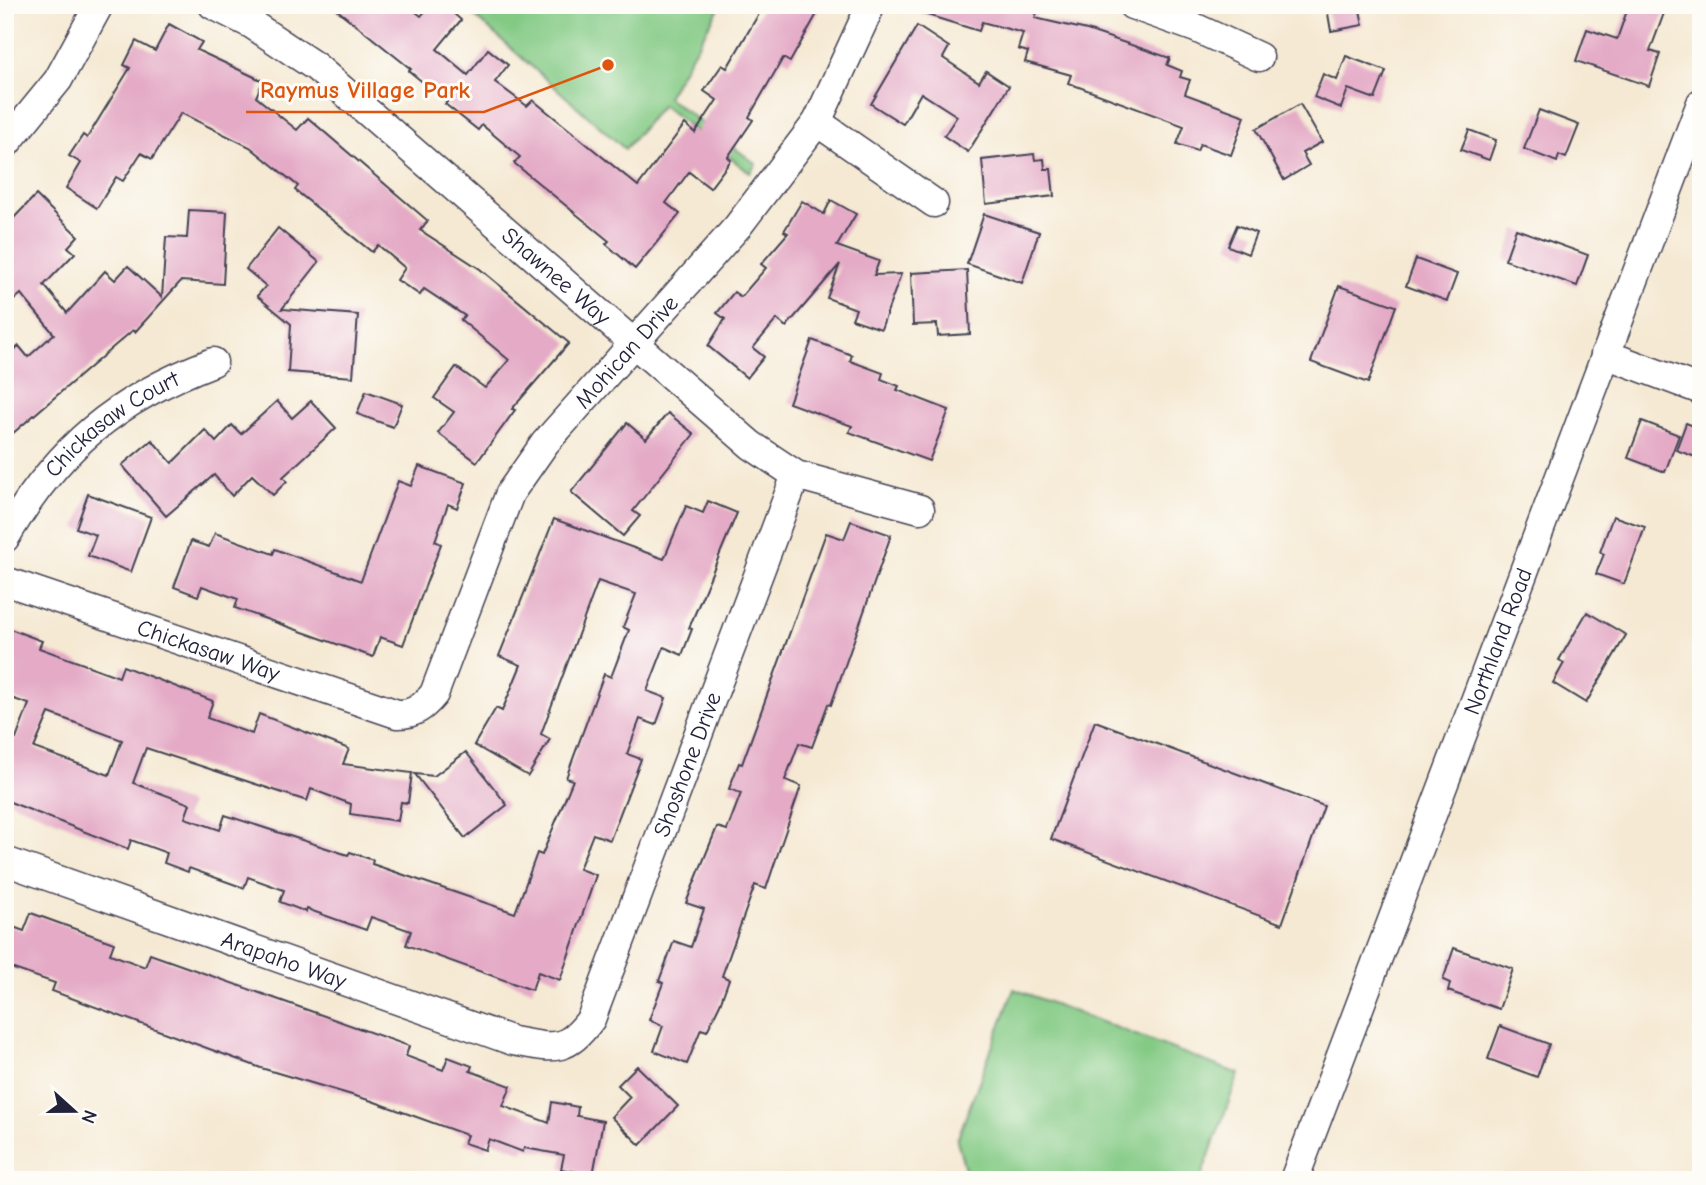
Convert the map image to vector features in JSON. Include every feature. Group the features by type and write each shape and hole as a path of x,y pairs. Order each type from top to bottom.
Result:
{"street":[{"path":"10,132 58,80 99,5"},
{"name":"Shawnee Way","path":"213,5 253,25 316,67 751,445 796,475 920,509"},
{"name":"Mohican Drive","path":"412,712 423,707 434,694 510,494 545,443 635,345 737,226 817,122 871,5"},
{"path":"1132,5 1196,28 1259,57"},
{"name":"Northland Road","path":"1294,1180 1701,103"},
{"path":"817,122 934,203"},
{"path":"1605,354 1701,390"},
{"name":"Chickasaw Court","path":"5,538 30,495 63,455 108,417 165,380 213,362"},
{"name":"Shoshone Drive","path":"566,1045 576,1040 591,1019 796,475"},
{"name":"Chickasaw Way","path":"5,581 397,714 412,712"},
{"name":"Arapaho Way","path":"5,861 513,1041 553,1048 566,1045"}],"green space":[{"path":"462,5 721,5 667,97 756,164 750,173 662,105 625,149"},
{"path":"1014,989 1239,1074 1200,1180 968,1180 957,1140"}],"building":[{"path":"331,5 407,5 421,16 431,5 444,5 461,20 437,49 468,75 488,49 508,65 495,82 527,106 533,100 638,186 685,124 695,133 717,100 704,91 722,65 727,68 764,5 822,5 790,62 783,58 749,117 753,120 728,157 731,160 710,188 689,172 666,203 680,214 635,269 606,244 609,241 514,163 520,157 482,125 478,130 445,104 447,102 409,71 411,69"},
{"path":"912,5 1013,5 1037,12 1035,18 1087,30 1170,58 1167,65 1182,71 1180,77 1190,80 1185,94 1245,116 1231,155 1200,144 1197,151 1177,144 1184,126 1068,83 1071,75 1025,62 1028,52 1018,49 1023,33 982,22 979,31 911,10"},
{"path":"1332,5 1359,5 1363,25 1331,31 1327,8"},
{"path":"1629,5 1667,5 1650,51 1660,54 1649,86 1576,61 1587,29 1617,39"},
{"path":"169,24 202,42 197,50 263,81 256,97 297,130 308,118 428,221 420,230 480,269 569,343 512,409 515,410 477,462 438,433 454,412 434,398 456,367 485,388 509,360 461,320 465,316 424,289 420,295 397,280 405,268 378,245 372,252 295,190 298,186 250,147 181,113 152,159 141,153 123,181 116,177 97,208 66,188 81,163 69,156 83,135 87,138 130,68 124,65 136,41 155,51"},
{"path":"917,26 949,47 943,58 979,82 986,71 1009,86 968,152 944,136 957,116 921,93 903,124 871,104"},
{"path":"1346,56 1386,71 1375,99 1348,89 1341,108 1314,97 1323,74 1337,80"},
{"path":"1300,104 1322,142 1302,153 1309,165 1284,180 1256,129"},
{"path":"1539,110 1579,125 1566,158 1559,155 1557,162 1524,149"},
{"path":"1469,130 1496,140 1489,160 1461,150"},
{"path":"1034,154 1035,160 1044,159 1045,169 1051,169 1054,196 986,204 982,160"},
{"path":"36,195 78,236 68,247 75,253 44,285 67,313 105,271 115,280 128,266 162,297 166,237 187,238 189,210 227,212 223,284 181,281 135,332 133,330 5,440 5,358 19,346 28,357 54,334 21,294 5,308 5,227"},
{"path":"831,200 856,214 837,246 879,261 874,275 901,274 881,329 852,319 856,309 827,298 840,264 786,327 777,319 753,348 764,357 747,378 708,346 725,319 717,313 734,292 741,297 766,268 761,264 788,233 784,231 802,201 824,214"},
{"path":"984,214 1039,232 1022,283 967,264"},
{"path":"1237,225 1256,233 1248,254 1228,246"},
{"path":"278,228 319,262 282,309 358,315 353,377 288,372 291,324 257,296 266,286 246,269"},
{"path":"1516,229 1588,255 1577,286 1505,260"},
{"path":"1416,259 1457,274 1447,301 1406,286"},
{"path":"967,270 970,334 938,336 937,324 913,325 911,273"},
{"path":"1339,286 1396,306 1368,383 1311,362"},
{"path":"812,340 852,355 850,361 883,373 881,379 899,386 897,390 949,410 929,461 849,432 852,426 789,403"},
{"path":"366,391 402,404 393,427 357,414"},
{"path":"277,401 292,418 311,401 336,428 283,477 287,481 273,495 252,475 232,496 214,475 166,516 122,465 152,440 172,463 205,430 216,442 232,425 241,434"},
{"path":"668,413 694,434 633,511 640,516 623,536 571,492 627,423 646,439"},
{"path":"1642,421 1679,435 1665,472 1628,458"},
{"path":"1686,423 1701,429 1701,459 1676,450"},
{"path":"419,466 466,483 457,508 448,504 435,541 441,544 403,645 380,637 373,657 235,608 238,599 202,586 198,596 174,587 191,541 209,547 215,533 273,554 275,549 361,581 398,481 411,486"},
{"path":"88,494 151,517 131,572 88,556 96,535 76,528"},
{"path":"708,501 737,513 689,628 692,629 682,655 664,647 647,691 666,698 656,725 640,719 627,754 641,759 610,840 593,834 579,869 596,875 560,980 538,972 532,990 406,945 411,931 371,917 366,930 307,909 306,912 280,902 284,890 248,877 244,888 189,868 188,872 164,863 167,853 131,840 128,849 5,800 5,735 16,739 29,704 5,696 5,627 42,641 39,648 119,677 123,666 213,701 207,718 252,734 259,714 349,749 343,764 412,773 408,803 401,802 398,821 350,814 351,804 311,789 307,801 146,748 133,783 190,804 185,818 220,830 225,815 348,855 350,852 373,860 372,864 515,913 537,853 542,855 573,780 566,778 604,674 611,677 629,630 623,627 636,594 598,581 541,734 550,739 528,776 474,745 496,708 502,711 521,665 499,656 554,519 664,559 686,506 703,513","holes":["49,713 122,740 109,775 34,748"]},
{"path":"1613,516 1645,527 1624,584 1596,574 1604,554 1600,552"},
{"path":"851,521 891,535 831,705 828,704 812,747 799,743 785,780 801,786 766,889 755,885 722,976 729,979 720,1004 707,1031 701,1029 687,1064 654,1051 663,1026 649,1020 663,983 659,981 674,941 691,947 704,909 686,903 717,827 727,830 741,793 729,789 739,763 742,764 826,533 844,539"},
{"path":"1587,612 1626,635 1586,703 1553,683 1564,663 1559,660"},
{"path":"1095,721 1324,806 1282,924 1051,839"},
{"path":"466,752 507,805 465,838 415,774 434,776"},
{"path":"31,913 114,943 110,954 145,967 150,954 409,1046 406,1056 443,1070 448,1057 472,1066 470,1071 511,1086 503,1106 549,1123 552,1102 578,1107 577,1116 603,1121 593,1175 561,1169 564,1155 524,1148 523,1152 489,1139 485,1150 464,1143 467,1135 372,1101 261,1068 52,991 55,983 5,966 5,924 24,931"},
{"path":"1454,948 1513,969 1499,1009 1448,991 1450,983 1443,980"},
{"path":"1500,1026 1549,1044 1537,1077 1488,1059"},
{"path":"637,1066 678,1106 640,1145 611,1117 630,1097 618,1085"}],"place":[{"name":"Raymus Village Park","path":"608,65"}]}
